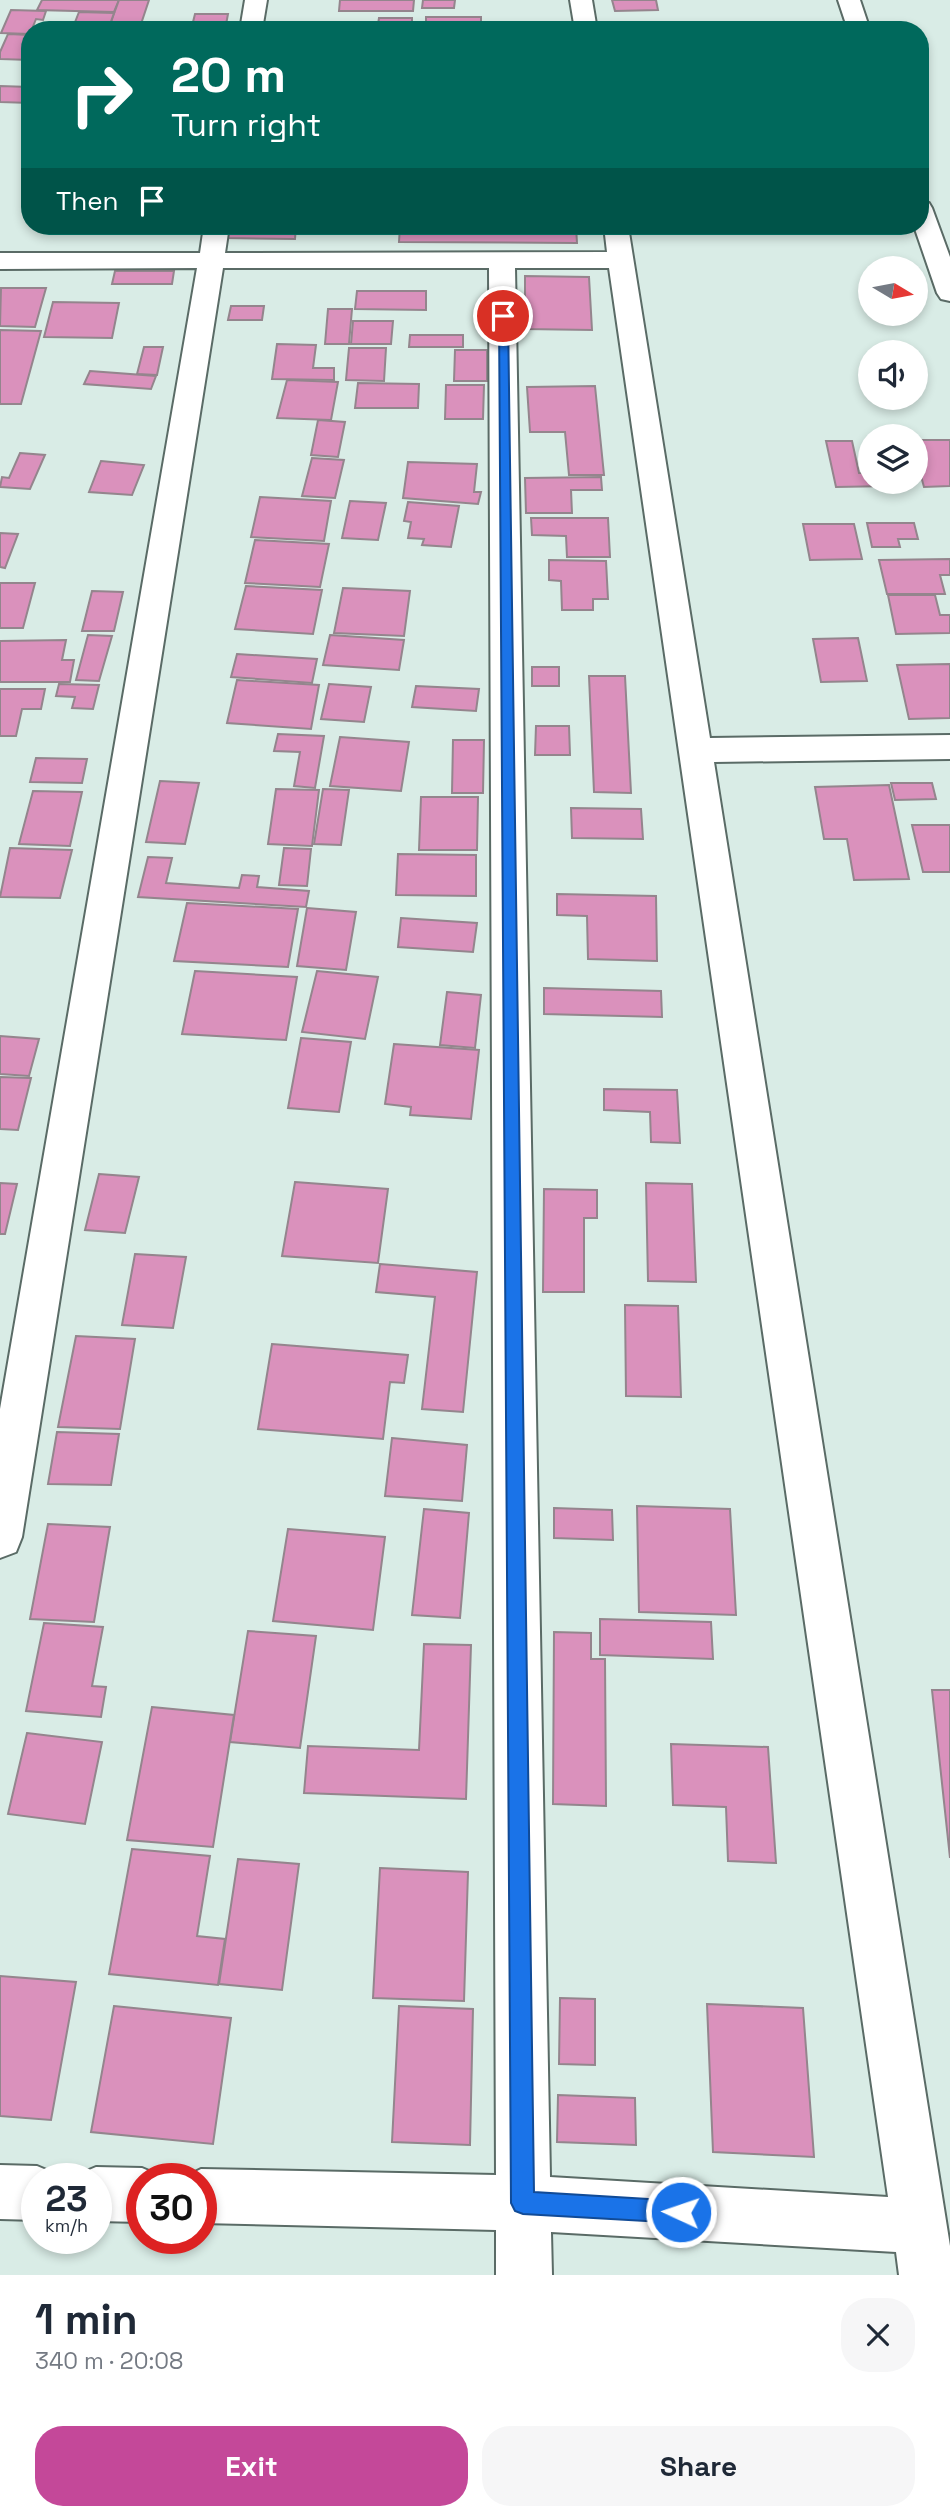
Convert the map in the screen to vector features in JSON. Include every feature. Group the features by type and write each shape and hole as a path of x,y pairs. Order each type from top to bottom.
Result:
{"street":[{"path":"252,21 256,0"},
{"path":"582,0 585,21"},
{"path":"849,0 856,21"},
{"path":"929,234 950,293"},
{"path":"0,1537 215,235"},
{"path":"0,261 502,260 619,243 923,2250 523,2203 217,2196"},
{"path":"502,260 524,2275"},
{"path":"697,750 950,747"},
{"path":"0,2192 21,2193"}],"building":[{"path":"42,0 119,0 114,12 37,10"},
{"path":"119,0 149,0 142,21 111,21"},
{"path":"340,0 414,0 413,11 339,11"},
{"path":"423,0 455,0 454,8 422,8"},
{"path":"612,0 656,0 658,10 615,11"},
{"path":"11,10 46,11 43,20 21,21 21,34 1,33"},
{"path":"79,12 114,13 111,21 76,21"},
{"path":"195,14 228,14 227,21 193,21"},
{"path":"426,17 481,17 481,21 426,21"},
{"path":"379,18 412,18 412,21 378,21"},
{"path":"8,34 21,35 21,60 0,59 0,52"},
{"path":"0,86 21,87 21,103 0,102"},
{"path":"226,235 295,235 295,239 226,238"},
{"path":"399,235 577,235 577,243 399,242"},
{"path":"115,271 174,271 172,284 112,284"},
{"path":"525,276 589,277 592,330 525,329"},
{"path":"1,288 46,288 35,327 0,326"},
{"path":"357,291 426,291 426,310 355,309"},
{"path":"53,302 119,303 112,338 44,337"},
{"path":"231,306 264,306 262,320 228,320"},
{"path":"328,309 352,309 349,344 325,344"},
{"path":"353,321 393,321 391,344 351,344"},
{"path":"0,330 41,331 21,404 0,404"},
{"path":"410,335 463,335 463,347 409,347"},
{"path":"277,344 316,345 313,368 334,368 334,380 272,379"},
{"path":"144,347 163,347 157,375 137,374"},
{"path":"349,348 386,348 384,381 346,380"},
{"path":"455,350 487,350 487,381 454,381"},
{"path":"90,371 156,376 151,389 84,384"},
{"path":"287,380 338,382 331,420 277,418"},
{"path":"358,383 419,384 418,408 355,408"},
{"path":"446,385 484,385 483,419 445,419"},
{"path":"595,386 604,475 569,475 565,432 530,432 527,387"},
{"path":"318,420 345,422 338,457 311,455"},
{"path":"928,440 950,440 950,486 928,487"},
{"path":"826,441 852,441 858,468 858,487 836,487"},
{"path":"20,453 45,455 30,489 0,487 2,477 9,478"},
{"path":"312,458 344,460 335,498 302,496"},
{"path":"101,461 144,465 132,495 89,492"},
{"path":"408,462 477,464 474,492 481,492 478,504 403,498"},
{"path":"601,477 602,490 571,490 572,513 526,513 525,478"},
{"path":"260,497 331,501 324,541 251,537"},
{"path":"350,501 386,503 378,540 342,538"},
{"path":"408,502 459,506 451,547 422,545 424,539 408,538 411,522 404,521"},
{"path":"531,518 608,518 610,557 567,557 566,536 532,535"},
{"path":"867,523 914,523 918,539 898,539 900,547 872,547"},
{"path":"803,524 854,524 862,559 810,560"},
{"path":"0,533 18,534 5,568 0,567"},
{"path":"255,540 329,544 320,587 245,583"},
{"path":"950,559 950,575 940,575 945,594 887,594 879,560"},
{"path":"549,560 606,561 608,599 593,599 593,610 562,610 561,581 549,580"},
{"path":"0,583 35,583 23,628 0,628"},
{"path":"246,586 322,590 313,634 235,629"},
{"path":"343,588 410,591 404,636 334,633"},
{"path":"92,591 123,592 114,631 82,631"},
{"path":"888,595 935,595 940,615 950,615 950,633 896,634"},
{"path":"88,635 112,636 99,681 76,680"},
{"path":"330,635 404,640 399,670 323,665"},
{"path":"858,638 867,681 821,682 813,639"},
{"path":"66,640 62,660 74,660 70,682 0,682 0,641"},
{"path":"237,654 317,659 312,683 231,677"},
{"path":"950,664 950,718 909,719 897,665"},
{"path":"532,667 559,667 559,686 532,686"},
{"path":"589,676 625,676 631,793 594,792"},
{"path":"237,680 319,685 311,729 227,723"},
{"path":"59,684 99,685 93,709 72,708 75,697 56,696"},
{"path":"329,684 371,687 364,722 321,719"},
{"path":"416,686 479,689 476,711 412,707"},
{"path":"0,689 45,689 41,709 22,709 16,736 0,736"},
{"path":"536,726 569,726 570,755 535,755"},
{"path":"278,734 324,736 315,788 294,786 300,752 274,751"},
{"path":"340,737 409,742 401,791 330,786"},
{"path":"453,740 484,740 483,793 452,793"},
{"path":"36,758 87,759 82,783 30,782"},
{"path":"160,781 199,783 185,844 146,842"},
{"path":"891,783 932,783 936,799 895,800"},
{"path":"889,785 909,879 854,880 847,839 824,839 815,787"},
{"path":"276,789 319,790 312,846 268,844"},
{"path":"323,789 349,790 341,845 314,844"},
{"path":"33,791 82,792 70,846 19,844"},
{"path":"421,797 478,797 477,850 419,850"},
{"path":"571,808 641,809 643,839 572,838"},
{"path":"912,825 950,825 950,872 923,872"},
{"path":"10,848 72,850 60,898 0,897"},
{"path":"284,848 311,849 307,886 279,885"},
{"path":"398,854 476,855 476,896 396,895"},
{"path":"148,857 172,858 166,883 239,888 242,875 259,876 257,887 309,891 306,907 138,897"},
{"path":"557,894 656,896 657,961 588,959 587,916 557,915"},
{"path":"187,903 298,909 288,967 174,961"},
{"path":"307,908 356,912 346,970 297,966"},
{"path":"401,918 477,923 473,952 398,947"},
{"path":"195,971 297,977 286,1040 182,1034"},
{"path":"317,971 378,977 365,1039 302,1032"},
{"path":"544,988 661,991 662,1017 544,1014"},
{"path":"447,992 481,995 475,1048 440,1045"},
{"path":"0,1036 39,1039 29,1076 0,1074"},
{"path":"301,1038 351,1042 339,1112 288,1108"},
{"path":"394,1044 479,1050 471,1119 410,1115 411,1107 385,1104"},
{"path":"0,1077 31,1078 18,1130 0,1129"},
{"path":"604,1089 677,1090 680,1143 651,1142 650,1112 604,1110"},
{"path":"99,1174 139,1177 125,1233 85,1230"},
{"path":"295,1182 388,1189 378,1263 282,1256"},
{"path":"0,1183 17,1184 5,1234 0,1234"},
{"path":"646,1183 692,1184 696,1282 648,1281"},
{"path":"544,1189 597,1190 597,1218 584,1218 584,1292 543,1292"},
{"path":"135,1254 186,1257 173,1328 122,1325"},
{"path":"380,1264 477,1272 463,1412 422,1409 435,1297 376,1292"},
{"path":"625,1305 678,1306 681,1397 626,1396"},
{"path":"76,1336 135,1339 120,1429 58,1427"},
{"path":"272,1344 408,1355 404,1383 390,1382 383,1439 258,1429"},
{"path":"57,1432 119,1434 111,1485 48,1484"},
{"path":"392,1438 467,1445 462,1501 385,1496"},
{"path":"637,1506 730,1509 736,1615 639,1612"},
{"path":"554,1508 612,1510 613,1540 554,1538"},
{"path":"424,1509 469,1513 460,1618 412,1615"},
{"path":"48,1524 110,1527 94,1622 30,1619"},
{"path":"288,1529 385,1537 373,1630 273,1621"},
{"path":"600,1619 711,1622 713,1659 600,1655"},
{"path":"44,1623 103,1627 92,1686 106,1687 101,1717 26,1711"},
{"path":"248,1631 316,1636 300,1748 230,1742"},
{"path":"554,1632 591,1633 591,1659 605,1659 606,1806 553,1804"},
{"path":"424,1644 471,1645 466,1799 304,1793 308,1746 419,1750"},
{"path":"932,1690 950,1690 950,1858"},
{"path":"152,1707 234,1715 213,1847 127,1840"},
{"path":"27,1733 102,1742 85,1824 8,1814"},
{"path":"671,1744 768,1747 776,1863 728,1861 726,1807 673,1805"},
{"path":"132,1849 210,1856 197,1936 225,1939 218,1985 109,1974"},
{"path":"238,1859 299,1864 282,1990 219,1984"},
{"path":"380,1868 468,1872 464,2001 373,1998"},
{"path":"0,1976 76,1982 51,2120 0,2116"},
{"path":"560,1998 595,1999 595,2065 559,2064"},
{"path":"707,2004 803,2008 814,2157 713,2152"},
{"path":"114,2006 231,2018 213,2144 91,2132"},
{"path":"399,2006 473,2009 470,2145 392,2142"},
{"path":"558,2095 635,2098 636,2145 557,2142"}],"route":[{"path":"503,316 523,2203 681,2212"}]}
